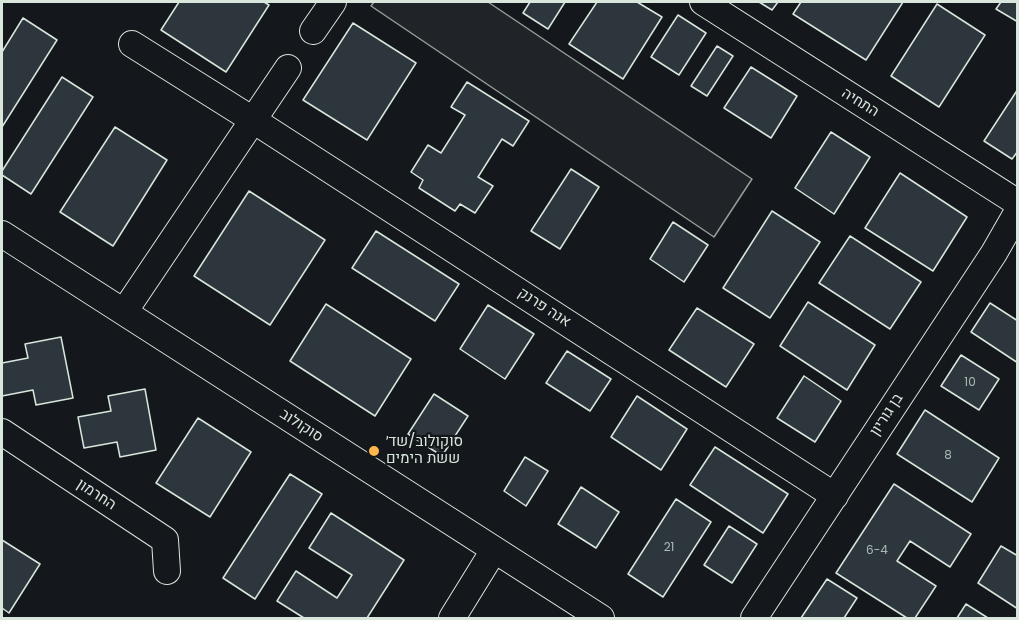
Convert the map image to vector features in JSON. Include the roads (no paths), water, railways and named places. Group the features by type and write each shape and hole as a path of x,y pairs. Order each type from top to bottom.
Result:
{"street":[{"path":"313,31 333,2"},
{"name":"התחיה","path":"704,2 1017,203"},
{"name":"אנה פרנק","path":"132,44 835,496"},
{"path":"124,312 288,68"},
{"name":"בן גוריון","path":"754,618 994,253 1017,211"},
{"name":"סוקולוב","path":"2,234 601,618"},
{"name":"החרמון","path":"2,432 165,540 167,571"},
{"path":"452,618 494,550"}],"place":[{"name":"סוקולוב/שד׳ ששת הימים","path":"374,451"}]}
